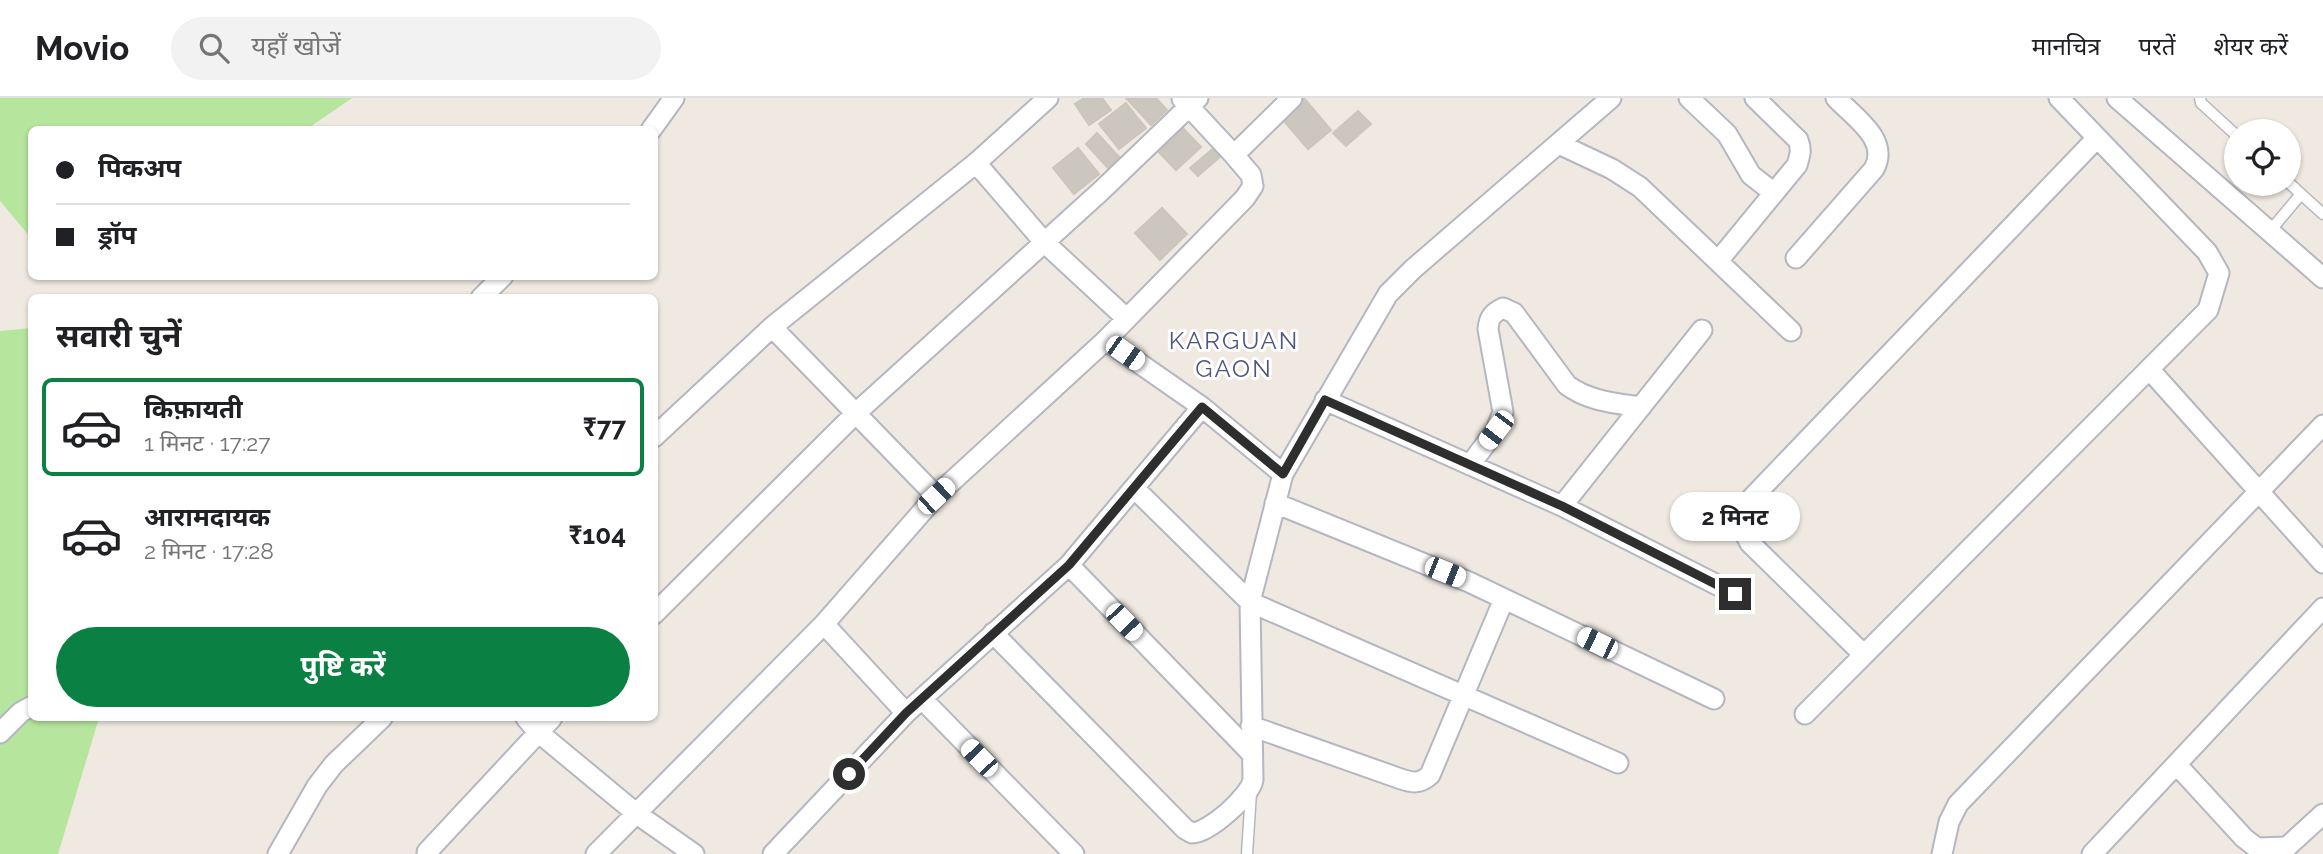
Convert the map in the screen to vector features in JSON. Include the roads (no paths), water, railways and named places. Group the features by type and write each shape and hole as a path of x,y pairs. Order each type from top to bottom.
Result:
{"street":[{"path":"654,126 674,98"},
{"path":"658,433 772,327 976,163 1048,98"},
{"path":"1234,155 1292,98"},
{"path":"993,633 1192,833 1205,830 1252,788 1250,602 1283,474 1388,294 1413,269 1611,98"},
{"path":"1689,98 1727,134 1751,175 1774,193"},
{"path":"1718,261 1797,165 1802,148 1798,140 1755,98"},
{"path":"1796,258 1874,169 1881,157 1878,145 1870,133 1836,98"},
{"path":"1805,714 2208,310 2220,274 2207,251 2059,98"},
{"path":"2117,98 2323,278"},
{"path":"596,854 824,624 936,496 1106,340 1245,198 1253,186 1251,175 1189,101 1045,243 856,413 658,610"},
{"path":"1863,654 1751,543 1742,528 1740,516 1747,503 2097,138"},
{"path":"1559,144 1612,169 1640,187 1791,331"},
{"path":"976,163 1045,243 1126,318"},
{"path":"485,294 499,280"},
{"path":"1470,465 1496,430 1503,412 1488,329 1494,312 1503,308 1514,313 1567,385 1575,391 1594,398 1641,407"},
{"path":"772,327 936,496"},
{"path":"1562,506 1702,330"},
{"path":"1106,340 1202,407 1283,474"},
{"path":"2149,369 2323,563"},
{"path":"1325,400 1562,506 1735,594"},
{"path":"773,854 906,713 1069,565 1202,407"},
{"path":"1942,854 1949,822 1958,804 2323,425"},
{"path":"1134,488 1250,602 1618,763"},
{"path":"1275,503 1504,598 1714,699"},
{"path":"1069,565 1252,754"},
{"path":"1251,726 1411,783 1423,781 1430,775 1465,696 1504,598"},
{"path":"2092,854 2323,608"},
{"path":"824,624 906,713"},
{"path":"923,700 1074,854"},
{"path":"0,733 28,708"},
{"path":"278,854 317,786 334,764 380,721"},
{"path":"427,852 532,725 637,814 694,854"},
{"path":"2177,765 2257,851 2287,847 2323,814"}],"lane":[{"path":"2200,98 2224,124"},
{"path":"2301,194 2323,214"},
{"path":"2270,231 2299,196"},
{"path":"1247,854 1252,788"}],"district":[{"name":"KARGUAN GAON","path":"1234,354"}]}
